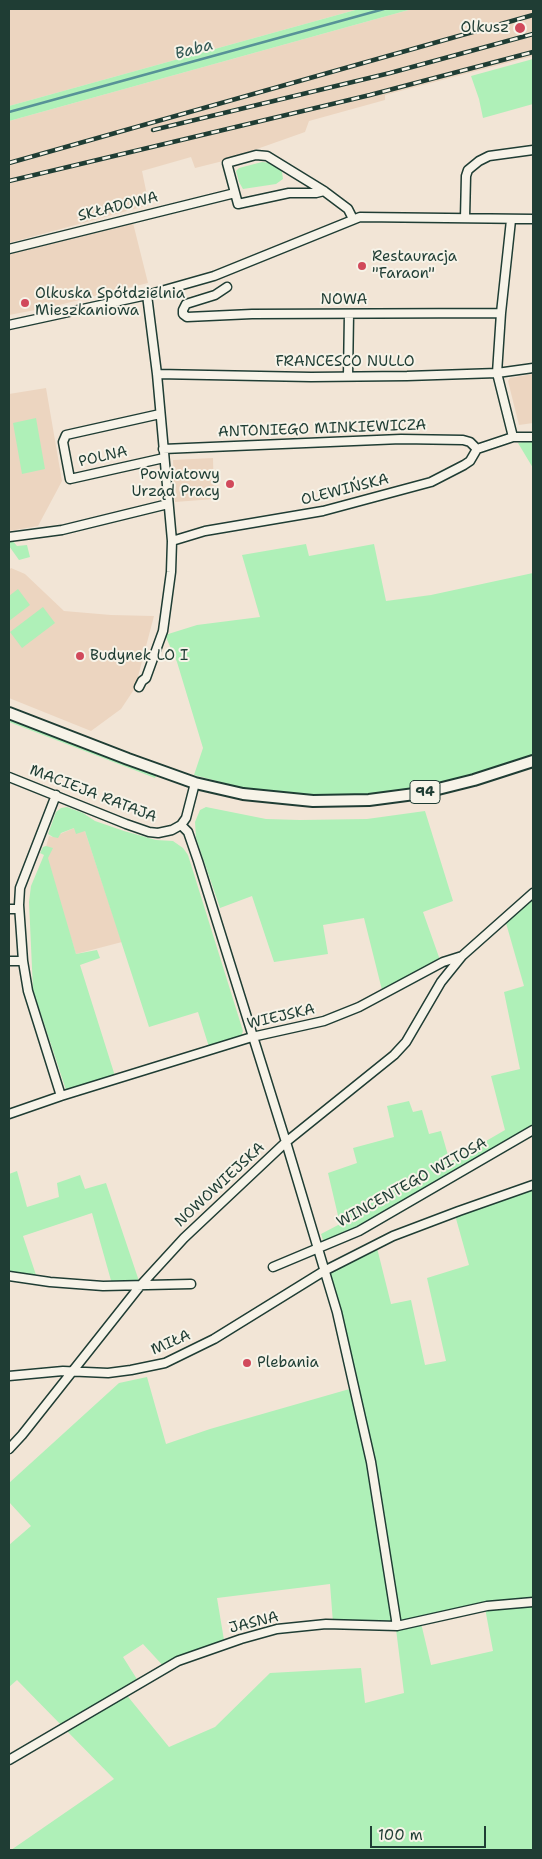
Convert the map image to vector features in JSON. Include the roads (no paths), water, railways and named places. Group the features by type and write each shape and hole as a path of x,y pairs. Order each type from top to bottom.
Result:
{"main road":[{"name":"94","path":"9,713 196,783 243,794 313,801 369,800 422,793 474,780 533,761"}],"street":[{"path":"465,218 466,176 468,170 473,165 489,156 533,150"},
{"path":"324,191 316,193 289,193 238,204 227,163 256,155 274,159 324,191 348,209 353,219"},
{"name":"SKŁADOWA","path":"9,249 235,193"},
{"path":"9,325 147,295 214,276 353,219 376,217 533,219"},
{"path":"511,220 497,373 513,438"},
{"name":"NOWA","path":"227,287 215,295 186,304 183,314 187,317 252,314 501,314"},
{"path":"140,687 142,681 146,678 163,631 171,572 172,541 157,374 147,295"},
{"path":"348,376 349,314"},
{"name":"FRANCESCO NULLO","path":"157,374 348,376 497,373 533,368"},
{"name":"POLNA","path":"160,414 66,435 63,442 70,479 164,458"},
{"path":"477,449 513,438 533,437"},
{"name":"ANTONIEGO MINKIEWICZA","path":"163,449 401,439 463,440 470,442 477,449"},
{"name":"OLEWIŃSKA","path":"172,541 205,531 323,511 392,494 444,477 470,461 477,449"},
{"path":"9,537 62,530 168,504"},
{"name":"MACIEJA RATAJA","path":"9,777 149,832 165,832 180,826"},
{"path":"196,783 186,818 180,826 188,832 198,861 286,1142 336,1312 371,1462 397,1626"},
{"path":"56,795 20,888 19,908 23,960 28,991 61,1096"},
{"name":"WIEJSKA","path":"9,1114 252,1037 324,1021 358,1008 443,962 462,956 533,893"},
{"path":"9,909 19,908"},
{"name":"NOWOWIEJSKA","path":"9,1450 140,1286 184,1238 286,1142 394,1055 406,1042 441,982 462,956"},
{"path":"9,961 23,960"},
{"name":"WINCENTEGO WITOSA","path":"273,1267 359,1231 533,1130"},
{"name":"MIŁA","path":"9,1376 62,1371 108,1373 165,1364 214,1339 324,1271 414,1227 533,1185"},
{"path":"9,1276 50,1282 103,1286 191,1284"},
{"name":"JASNA","path":"9,1760 178,1661 241,1639 277,1629 326,1624 397,1626 487,1606 533,1602"}],"waterway":[{"name":"Baba","path":"9,112 384,9"}],"railway":[{"path":"9,163 533,15"},
{"path":"153,130 390,73 533,34"},
{"path":"9,181 370,95 533,52"}],"place":[{"name":"Olkusz","path":"520,28"},
{"name":"Restauracja \"Faraon\"","path":"362,266"},
{"name":"Olkuska Spółdzielnia Mieszkaniowa","path":"25,303"},
{"name":"Powiatowy Urząd Pracy","path":"230,484"},
{"name":"Budynek LO I","path":"80,656"},
{"name":"Plebania","path":"247,1363"}]}
